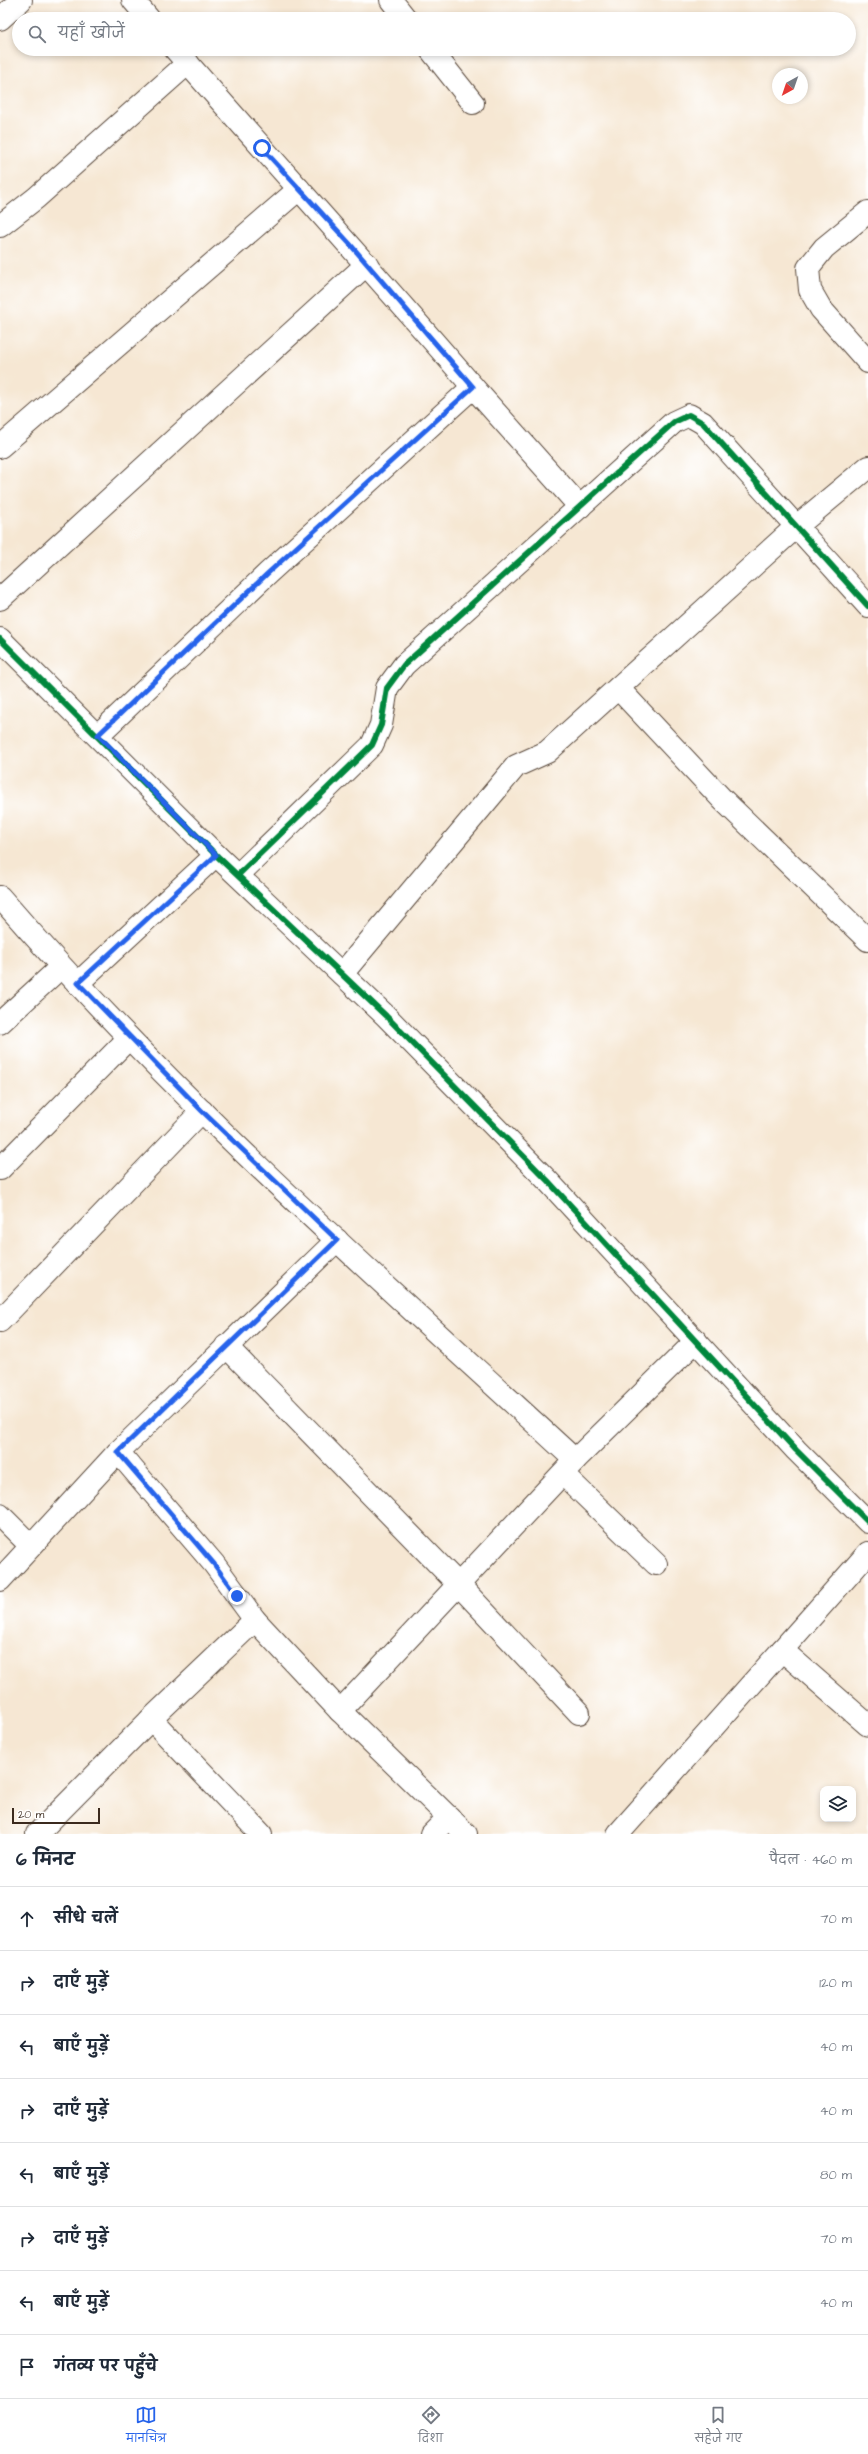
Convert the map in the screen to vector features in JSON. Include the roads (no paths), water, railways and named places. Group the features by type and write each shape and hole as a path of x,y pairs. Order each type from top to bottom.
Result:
{"street":[{"path":"0,19 21,0"},
{"path":"133,0 144,12"},
{"path":"391,0 400,12"},
{"path":"0,226 36,198 182,56 580,507"},
{"path":"436,56 473,103"},
{"path":"0,447 299,189"},
{"path":"868,212 824,248 808,268 810,290 822,309 868,362"},
{"path":"0,598 367,264"},
{"path":"98,735 284,558 473,387"},
{"path":"238,875 372,745 380,725 387,688 404,665 674,422 688,415 704,423 868,606"},
{"path":"342,974 516,766 547,752 797,526 868,467"},
{"path":"0,639 98,735 216,855 386,1016 548,1181 796,1450 868,1522"},
{"path":"618,688 722,799 868,940"},
{"path":"78,983 216,855"},
{"path":"0,897 61,967 78,983 129,1038 202,1111 337,1240 570,1468 656,1564"},
{"path":"0,1023 61,967"},
{"path":"0,1169 129,1038"},
{"path":"0,1321 202,1111"},
{"path":"0,1580 118,1452 337,1240"},
{"path":"340,1711 570,1468 696,1341"},
{"path":"226,1346 459,1585 579,1713"},
{"path":"118,1452 214,1564 255,1620 340,1711 466,1834"},
{"path":"0,1515 31,1546"},
{"path":"618,1834 868,1553"},
{"path":"37,1834 151,1719 255,1620"},
{"path":"782,1650 868,1725"},
{"path":"151,1719 261,1834"},
{"path":"432,1834 449,1817"}]}
